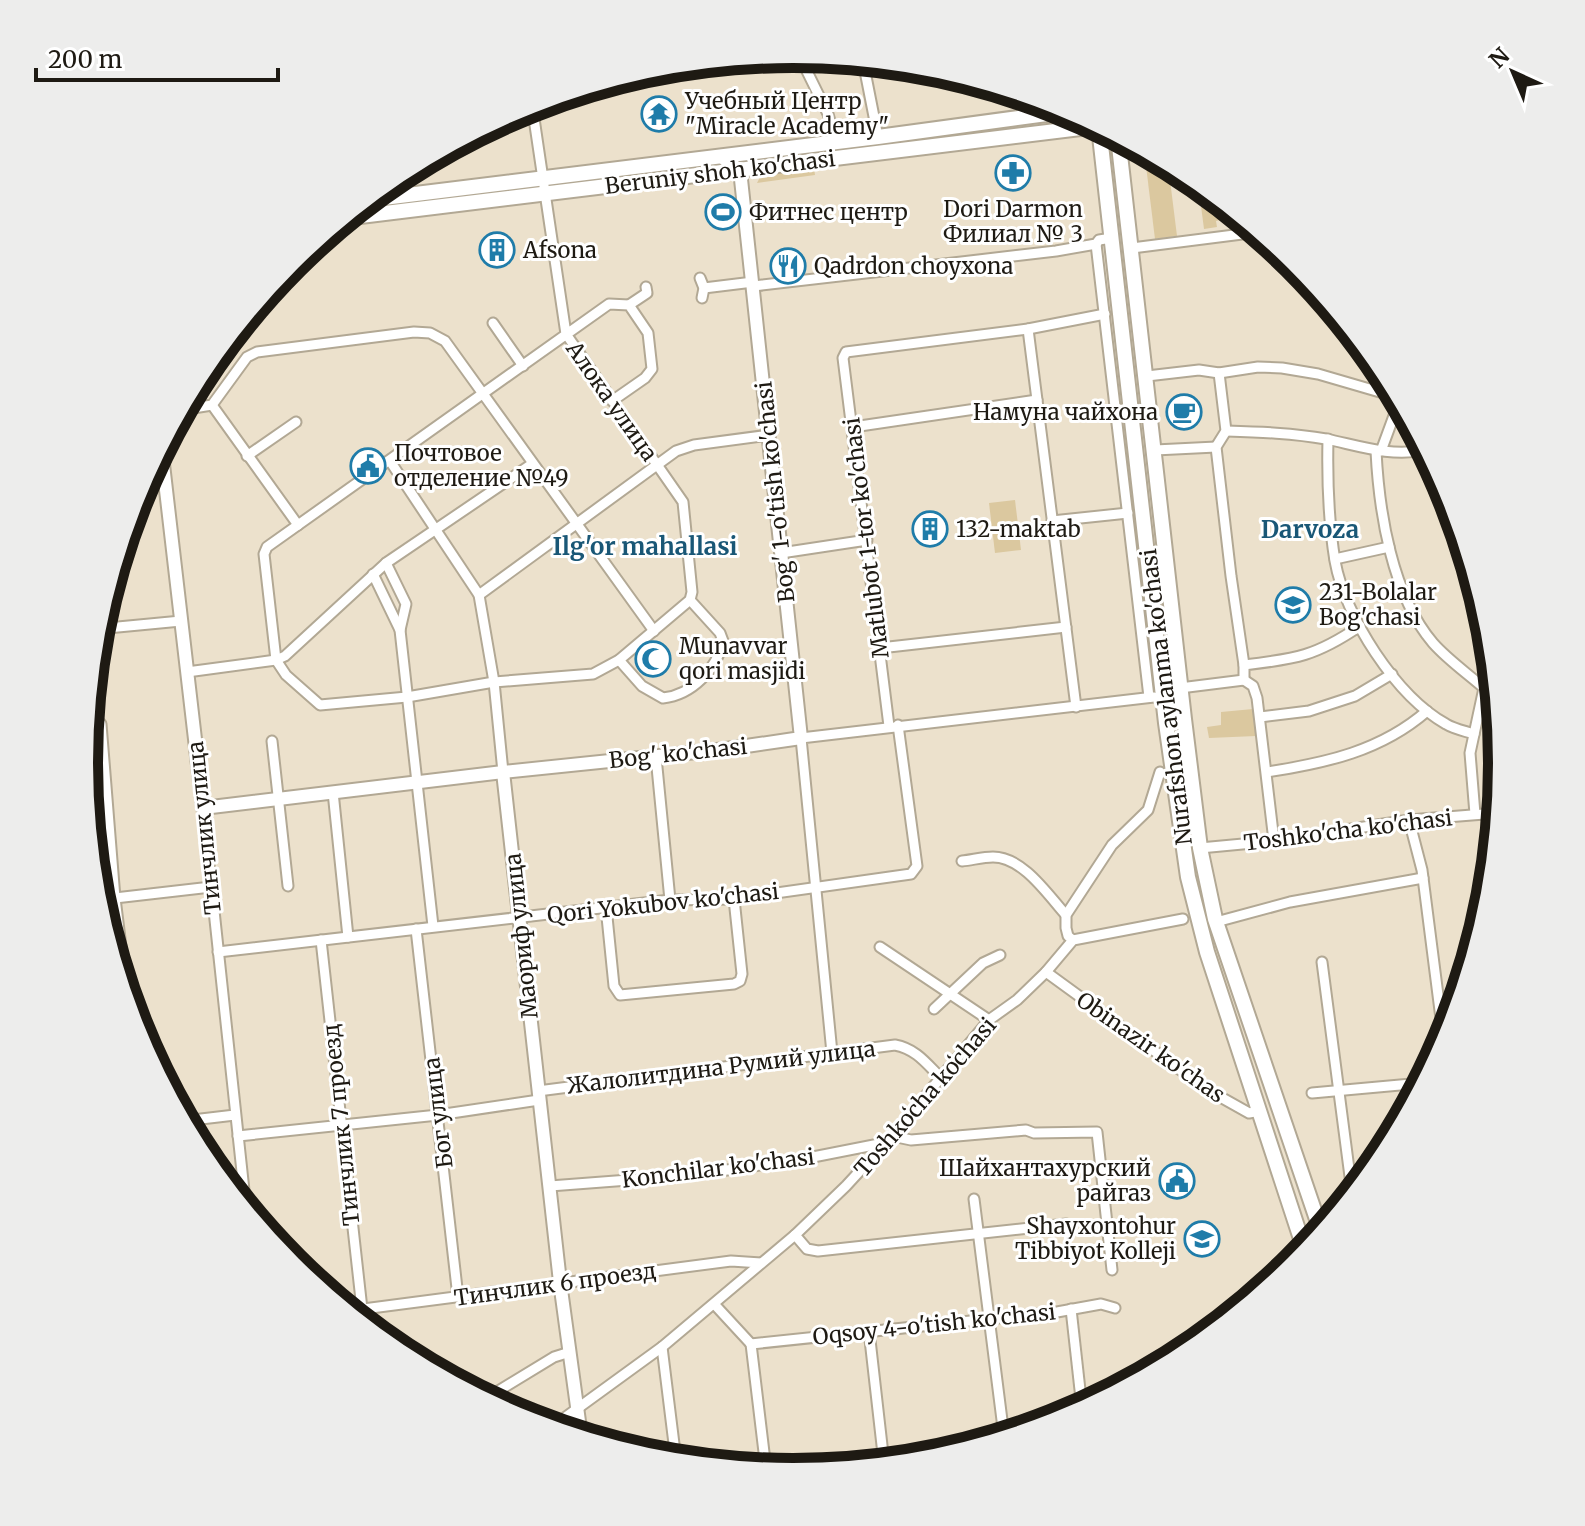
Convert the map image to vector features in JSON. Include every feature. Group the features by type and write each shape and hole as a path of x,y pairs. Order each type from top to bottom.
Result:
{"main road":[{"name":"Beruniy shoh ko'chasi","path":"389,197 1042,115"},
{"name":"Beruniy shoh ko'chasi","path":"365,216 1075,129"},
{"name":"Nurafshon aylanma ko'chasi","path":"1100,140 1166,723 1192,895 1207,952 1300,1237"},
{"name":"Nurafshon aylanma ko'chasi","path":"1120,150 1200,848 1216,922 1317,1219"},
{"path":"1122,320 1130,313 1140,318"},
{"path":"1140,474 1149,479 1158,472"}],"street":[{"path":"806,68 828,114 836,142"},
{"path":"865,72 878,137"},
{"name":"Алока улица","path":"534,118 566,334 683,502 692,592 690,600"},
{"path":"720,156 740,170 759,152"},
{"name":"Bog' 1-o'tish ko'chasi","path":"740,170 832,1053"},
{"path":"1132,248 1243,234"},
{"path":"702,288 1056,251 1112,238"},
{"path":"1052,521 1128,513 1096,244"},
{"path":"619,660 642,686 663,698 681,694 694,686 716,659 723,641 720,633 690,600 619,660 593,674 494,682 407,697 320,705 286,675 276,660 265,550 609,304 629,305 647,293 646,287"},
{"path":"612,401 645,378 652,369 648,333 629,305"},
{"path":"1076,707 1028,329 1105,314"},
{"path":"493,323 523,366"},
{"name":"Matlubot 1-tor ko'chasi","path":"915,871 880,648 843,358 846,352 1028,329"},
{"path":"196,408 212,405 247,357 257,352 414,332 430,333 445,341 654,631"},
{"path":"1147,376 1199,370 1219,373 1258,367 1282,368 1318,374 1381,394"},
{"path":"1219,373 1226,431 1216,447 1244,680"},
{"path":"853,427 1037,400"},
{"path":"212,405 298,525"},
{"path":"1393,414 1379,451 1378,493 1389,547 1417,619 1432,642 1483,687"},
{"path":"247,456 296,422"},
{"path":"1226,431 1292,434 1379,451 1414,452"},
{"path":"479,595 676,451 689,446 769,435"},
{"path":"1328,439 1326,501 1335,559 1342,585 1360,626 1414,701 1448,725 1474,734"},
{"path":"1155,450 1216,447"},
{"name":"Маориф улица","path":"390,461 479,595 494,682 538,1096 580,1424"},
{"path":"187,672 276,660 285,656 386,563 532,464"},
{"name":"Тинчлик улица","path":"163,468 244,1189"},
{"name":"Bog' ko'chasi","path":"203,808 1151,697 1128,513"},
{"path":"781,553 867,540"},
{"path":"1335,559 1389,547"},
{"path":"386,563 406,604 400,630 433,926"},
{"path":"373,574 400,630"},
{"path":"111,628 181,621"},
{"path":"1244,665 1311,655 1360,626"},
{"path":"880,648 1066,627"},
{"path":"1260,717 1309,711 1355,696 1392,674"},
{"path":"1180,688 1244,680 1253,686 1260,717 1274,841"},
{"path":"1475,814 1470,753 1484,690"},
{"path":"1267,772 1321,764 1370,748 1411,725 1427,711"},
{"path":"99,722 120,939"},
{"path":"272,741 288,886"},
{"path":"656,757 670,900"},
{"path":"1160,772 1148,810 1112,845 1066,915 1066,928 1073,940 1183,919"},
{"path":"333,792 348,937"},
{"name":"Toshko'cha ko'chasi","path":"1200,848 1274,841 1409,820 1486,814"},
{"path":"1409,820 1423,878 1440,1014"},
{"path":"962,861 996,857 1013,863 1025,871 1066,915"},
{"name":"Qori Yokubov ko'chasi","path":"218,952 670,900 734,899 915,871"},
{"path":"1216,922 1290,902 1423,878"},
{"path":"115,898 211,887"},
{"path":"606,907 614,986 620,995 740,981 742,974 734,899"},
{"name":"Бог улица","path":"416,929 458,1297"},
{"name":"Тинчлик 7 проезд","path":"321,940 362,1308"},
{"name":"Toshkoʻcha koʻchasi","path":"563,1419 715,1305 795,1235 846,1186 989,1020 1017,1000 1073,940"},
{"path":"880,947 989,1020"},
{"path":"934,1009 983,963 1000,955"},
{"path":"1322,962 1350,1177"},
{"name":"Obinazir ko'chas","path":"1046,972 1208,1090 1249,1113 1260,1111"},
{"name":"Жалолитдина Румий улица","path":"238,1136 438,1115 538,1096 895,1045 921,1057 940,1077"},
{"path":"1312,1093 1409,1084"},
{"path":"197,1119 235,1115"},
{"name":"Konchilar ko'chasi","path":"550,1186 694,1175 813,1157 888,1139 911,1140 1026,1130 1034,1133 1097,1132 1112,1270"},
{"path":"974,1199 1003,1425"},
{"path":"795,1235 807,1249 818,1251 1066,1224"},
{"name":"Тинчлик 6 проезд","path":"363,1309 731,1261 761,1263"},
{"name":"Oqsoy 4-o'tish ko'chasi","path":"751,1344 1101,1304 1115,1308"},
{"path":"715,1305 751,1344 765,1457"},
{"path":"1071,1309 1081,1395"},
{"path":"869,1331 883,1452"},
{"path":"662,1347 674,1448"},
{"path":"497,1392 554,1357 570,1352"}],"shaded area":[{"path":"1146,166 1170,179 1177,236 1155,239"},
{"path":"814,168 815,175 757,183 761,175"},
{"path":"1200,201 1220,215 1217,227 1204,229"},
{"path":"1015,500 1021,550 995,553 989,503"},
{"path":"1253,709 1256,736 1209,738 1207,727 1221,725 1221,712"}],"place":[{"name":"Учебный Центр \"Miracle Academy\"","path":"659,114"},
{"name":"Dori Darmon Филиал № 3","path":"1013,173"},
{"name":"Фитнес центр","path":"723,212"},
{"name":"Afsona","path":"497,250"},
{"name":"Qadrdon choyxona","path":"788,266"},
{"name":"Намуна чайхона","path":"1184,412"},
{"name":"Почтовое отделение №49","path":"368,466"},
{"name":"132-maktab","path":"930,529"},
{"name":"231-Bolalar Bog'chasi","path":"1293,605"},
{"name":"Munavvar qori masjidi","path":"653,659"},
{"name":"Шайхантахурский райгаз","path":"1177,1181"},
{"name":"Shayxontohur Tibbiyot Kolleji","path":"1202,1239"}],"district":[{"name":"Darvoza","path":"1310,529"},
{"name":"Ilg'or mahallasi","path":"645,546"}]}
